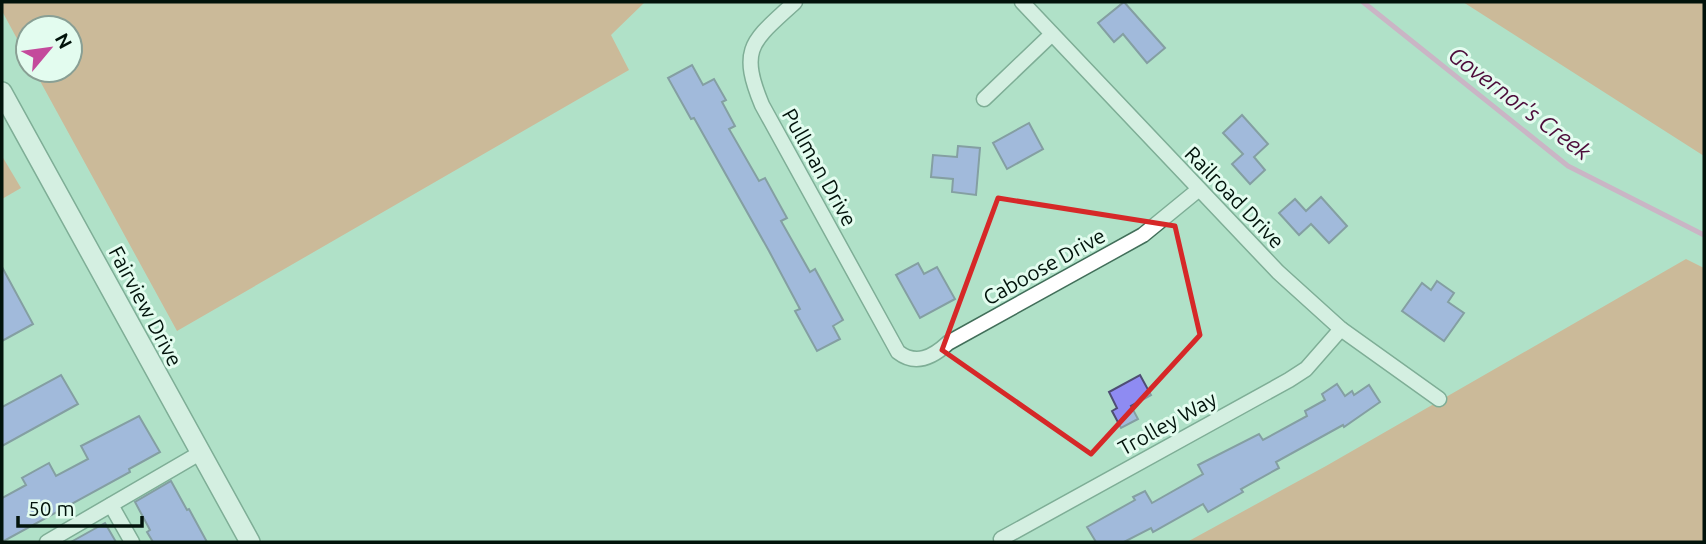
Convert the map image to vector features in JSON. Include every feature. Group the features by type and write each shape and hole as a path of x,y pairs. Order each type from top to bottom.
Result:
{"main road":[{"name":"Fairview Drive","path":"2,92 250,542"}],"street":[{"name":"Pullman Drive","path":"795,2 758,37 751,54 752,79 762,105 902,356"},
{"name":"Railroad Drive","path":"1022,2 1278,272 1341,328 1439,399"},
{"path":"984,99 1052,34"},
{"name":"Caboose Drive","path":"902,356 913,359 928,358 938,353 948,343 1143,235 1198,190"},
{"name":"Trolley Way","path":"1002,541 1289,380 1306,369 1341,328"},
{"path":"47,542 200,453"},
{"path":"111,505 132,542"}],"highlighted area":[{"path":"998,198 1175,226 1200,335 1091,454 942,350"}],"shaded area":[{"path":"2,2 645,2 611,35 629,70 177,331 42,84 84,84 84,14 14,14 14,33 2,11"},
{"path":"1463,2 1704,2 1704,156"},
{"path":"2,156 21,188 2,199"},
{"path":"1686,259 1704,268 1704,542 1187,542 1326,466"}],"building":[{"path":"1124,2 1165,48 1147,63 1123,34 1114,42 1098,23"},
{"path":"692,65 703,85 714,79 726,100 722,102 735,126 729,129 759,181 765,178 787,218 781,221 810,272 815,269 843,320 833,326 840,339 817,351 795,311 800,309 769,251 694,118 691,119 668,78"},
{"path":"1242,115 1268,144 1254,157 1265,170 1250,184 1232,164 1243,154 1223,133"},
{"path":"1029,123 1043,149 1007,169 993,143"},
{"path":"958,146 980,148 976,195 952,192 953,179 931,177 933,155 957,157"},
{"path":"1321,197 1347,226 1329,243 1311,224 1299,235 1279,213 1295,199 1306,211"},
{"path":"918,263 924,274 937,267 955,299 920,318 896,275"},
{"path":"2,267 33,324 2,341"},
{"path":"1437,281 1454,293 1448,302 1464,313 1444,341 1402,311 1422,283 1431,290"},
{"path":"61,375 78,404 2,446 2,407"},
{"path":"1140,375 1151,395 1131,406 1138,419 1121,428 1112,411 1117,408 1109,392"},
{"path":"1337,384 1345,396 1352,391 1354,395 1369,385 1380,402 1344,427 1343,425 1276,462 1279,468 1241,489 1243,492 1208,512 1203,504 1153,532 1151,528 1124,542 1096,542 1087,527 1135,500 1133,497 1145,491 1152,503 1203,474 1198,465 1259,434 1263,440 1307,416 1305,411 1325,400 1322,394"},
{"path":"139,416 160,452 129,469 130,472 2,542 2,498 26,485 22,478 49,463 56,476 88,459 81,446"},
{"path":"171,481 207,542 153,542 147,532 150,530 135,502"},
{"path":"105,523 116,542 71,542"}],"waterway":[{"name":"Governor's Creek","path":"1363,2 1568,166 1704,235"}]}
